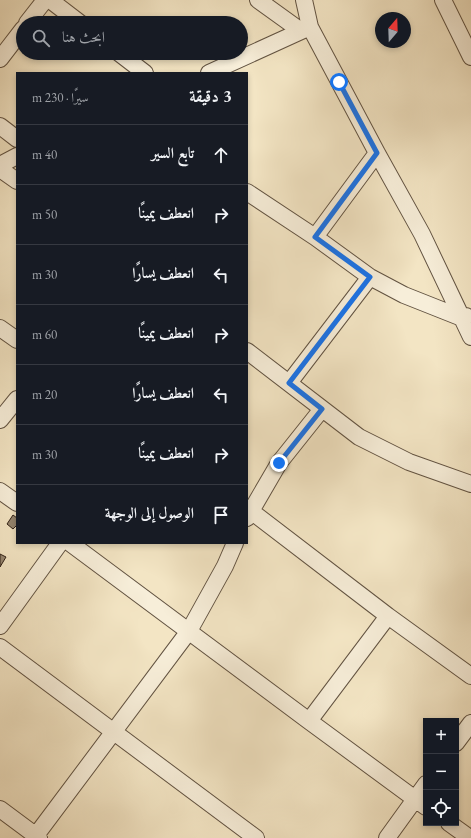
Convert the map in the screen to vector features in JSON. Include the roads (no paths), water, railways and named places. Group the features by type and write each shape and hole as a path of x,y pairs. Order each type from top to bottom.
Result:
{"street":[{"path":"32,16 45,0"},
{"path":"50,0 71,16"},
{"path":"258,0 305,29"},
{"path":"304,0 305,29 422,234 466,316 471,337"},
{"path":"443,0 471,57"},
{"path":"248,55 305,29"},
{"path":"0,59 16,38"},
{"path":"128,60 144,72"},
{"path":"211,72 237,60"},
{"path":"0,126 16,138"},
{"path":"315,237 377,153"},
{"path":"0,165 16,157"},
{"path":"0,169 16,180"},
{"path":"248,193 315,237 370,277 404,295 466,316"},
{"path":"289,383 370,277"},
{"path":"0,328 16,338"},
{"path":"248,353 359,437 409,462 471,484"},
{"path":"0,420 16,399"},
{"path":"322,409 279,463 248,512 471,676"},
{"path":"0,491 16,502"},
{"path":"0,626 59,544"},
{"path":"71,544 420,803"},
{"path":"0,809 36,837 189,631 225,566 235,544"},
{"path":"308,721 388,616"},
{"path":"0,647 256,838"},
{"path":"459,739 471,723"},
{"path":"387,838 420,803 424,790"},
{"path":"453,826 470,838"}]}
